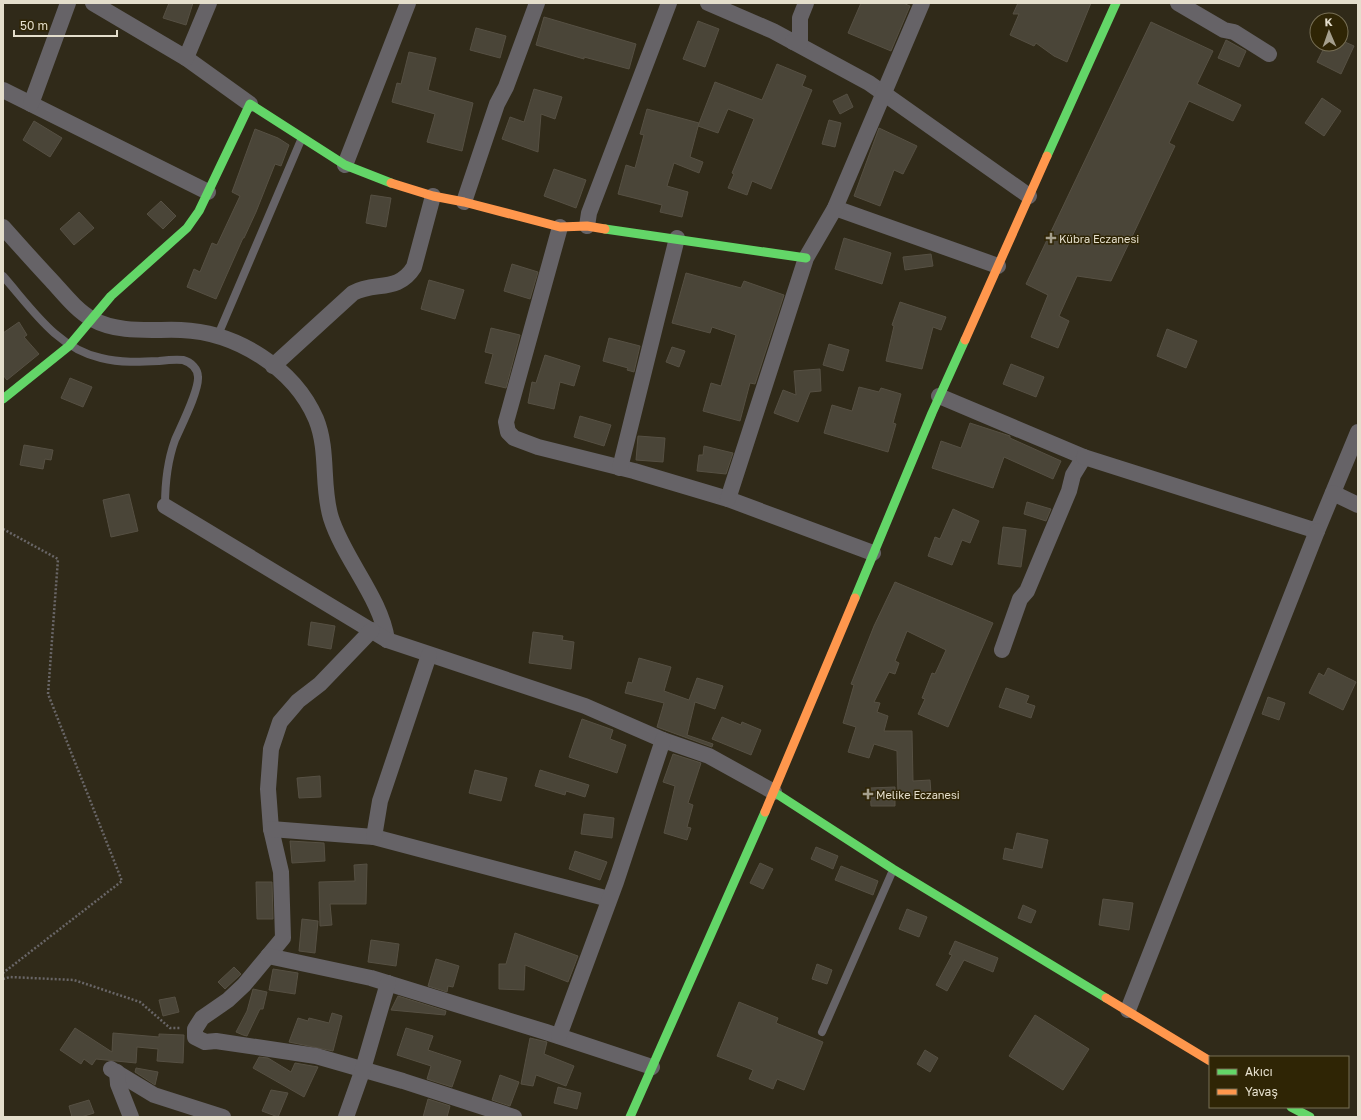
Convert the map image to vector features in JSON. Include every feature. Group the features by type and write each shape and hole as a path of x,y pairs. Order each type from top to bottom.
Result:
{"street":[{"path":"31,104 68,3"},
{"path":"93,3 186,58 302,139 345,165 381,180 433,196 464,202 560,227 587,226 806,258"},
{"path":"186,58 208,3"},
{"path":"345,165 408,3"},
{"path":"464,202 496,104 506,87 537,3"},
{"path":"587,226 590,213 669,3"},
{"path":"708,3 773,31 868,83 1029,196"},
{"path":"792,42 800,43 800,18 806,3"},
{"path":"728,500 806,258 835,208 882,93 922,3"},
{"path":"630,1117 774,792 939,396 1116,3"},
{"path":"1178,3 1224,30 1234,32 1269,54"},
{"path":"3,90 208,192"},
{"path":"3,399 69,346 111,296 187,228 199,211 242,116 250,104"},
{"path":"274,366 353,293 364,288 396,284 407,277 414,267 433,196"},
{"path":"835,208 998,266"},
{"path":"3,227 76,308 92,319 106,325 124,329 183,330 218,335 236,342 274,366 290,380 304,398 315,419 322,438 331,518 341,541 380,612 387,640"},
{"path":"560,227 506,422 508,432 514,438 538,447 620,468 728,500 873,553"},
{"path":"620,468 677,238"},
{"path":"939,396 1084,457 1317,531"},
{"path":"1128,1010 1317,531 1358,432"},
{"path":"1002,650 1020,599 1027,591 1069,491 1073,475 1084,457"},
{"path":"1333,493 1358,505"},
{"path":"165,506 387,640 585,706 663,740 709,756 774,792 893,869 1209,1059"},
{"path":"372,630 320,684 298,701 280,722 271,755 268,789 271,829 281,872 282,938 244,985 228,1000 202,1018 195,1029 195,1037 205,1042 216,1041 316,1056 364,1069 514,1117"},
{"path":"374,837 380,800 429,655"},
{"path":"559,1036 609,899 663,740"},
{"path":"271,829 374,837 609,899"},
{"path":"268,956 371,978 559,1036 652,1067"},
{"path":"346,1117 364,1069 388,983"},
{"path":"131,1117 114,1070 154,1096 224,1117"},
{"path":"1293,1108 1310,1117"}],"lane":[{"path":"218,335 302,139"},
{"path":"3,276 52,332 69,346 90,355 118,361 183,360 195,368 198,383 175,441 167,470 165,483 165,506"},
{"path":"822,1032 893,869"}],"path":[{"path":"3,529 58,559 48,694 122,881 3,974"},
{"path":"3,979 10,977 74,980 140,1002 170,1028 195,1029"}],"building":[{"path":"169,3 193,3 186,25 163,18"},
{"path":"861,3 903,3 910,6 891,51 848,33"},
{"path":"1018,3 1091,3 1067,62 1054,56 1036,43 1034,46 1010,35 1019,14 1013,14"},
{"path":"544,17 636,44 629,69 584,57 584,59 536,45"},
{"path":"698,21 719,29 705,67 683,59"},
{"path":"1151,22 1213,51 1197,84 1241,105 1233,121 1189,101 1169,143 1175,146 1111,281 1077,276 1059,316 1069,321 1058,348 1031,337 1048,295 1026,284"},
{"path":"476,28 506,36 500,58 470,50"},
{"path":"1226,40 1246,51 1239,67 1218,58"},
{"path":"1349,44 1354,46 1341,74 1317,62 1322,52 1349,52"},
{"path":"409,52 436,58 428,90 473,103 462,151 427,142 435,114 392,102 397,83 401,84"},
{"path":"777,64 806,76 802,86 812,90 771,189 752,181 747,195 728,188 734,174 732,173 754,119 728,109 718,133 698,126 715,82 762,100"},
{"path":"534,89 562,97 555,119 541,114 538,152 502,139 510,117 524,122"},
{"path":"847,94 853,107 840,114 833,101"},
{"path":"1322,98 1341,111 1324,136 1305,123"},
{"path":"647,109 699,123 690,157 703,162 699,173 674,163 667,186 688,192 682,217 660,212 662,205 618,194 626,165 635,168 644,135 640,134"},
{"path":"829,120 841,123 835,147 822,144"},
{"path":"34,121 62,138 50,157 23,140"},
{"path":"879,128 917,146 903,174 894,170 880,206 854,196"},
{"path":"255,129 278,138 289,145 281,166 275,164 256,212 216,299 187,287 194,269 200,272 212,243 217,245 240,196 232,192"},
{"path":"554,169 586,180 576,208 544,196"},
{"path":"371,195 391,198 386,227 366,223"},
{"path":"161,201 176,216 163,229 147,214"},
{"path":"79,212 94,228 74,245 60,229"},
{"path":"844,238 891,253 882,284 835,269"},
{"path":"931,254 933,266 905,270 903,257"},
{"path":"512,264 538,272 530,299 504,291"},
{"path":"686,273 741,288 744,281 784,295 755,384 750,383 740,421 703,411 711,383 721,386 736,335 712,327 710,333 672,323"},
{"path":"429,280 464,290 455,319 421,309"},
{"path":"900,302 946,317 941,330 933,327 922,369 886,361 894,326 892,325"},
{"path":"19,322 27,335 24,337 39,354 7,380 3,375 3,333"},
{"path":"491,328 520,335 506,388 485,383 493,354 485,352"},
{"path":"1167,329 1197,341 1186,368 1157,356"},
{"path":"609,338 640,346 634,372 627,370 628,368 603,361"},
{"path":"829,344 849,350 843,371 823,365"},
{"path":"672,347 685,351 679,367 666,362"},
{"path":"545,355 580,366 574,386 560,382 554,409 528,403 532,382 536,383"},
{"path":"1011,364 1044,377 1036,397 1003,384"},
{"path":"820,369 821,391 810,392 798,422 774,413 783,390 796,395 794,371"},
{"path":"70,378 92,387 83,407 61,398"},
{"path":"859,387 879,392 881,388 901,394 893,423 896,424 888,452 824,433 832,405 852,411"},
{"path":"580,416 611,425 604,446 574,437"},
{"path":"970,423 1010,436 1010,438 1061,461 1053,479 1004,457 993,488 932,468 941,441 961,448"},
{"path":"638,436 665,438 663,462 636,460"},
{"path":"24,445 53,450 51,460 45,459 43,469 20,465"},
{"path":"704,446 733,453 726,474 697,471 699,455 703,455"},
{"path":"129,494 138,531 111,537 103,500"},
{"path":"1027,502 1051,509 1046,521 1024,514"},
{"path":"953,509 979,521 970,543 962,540 952,565 928,556 935,537 940,539"},
{"path":"1003,527 1026,530 1021,567 998,564"},
{"path":"895,582 993,623 948,727 918,714 925,699 922,698 932,673 935,674 946,650 907,631 895,661 899,663 895,674 889,672 874,702 880,703 877,712 888,716 884,731 912,731 913,781 930,780 931,794 898,796 897,751 874,744 869,758 848,752 856,727 843,723 854,685 851,684 874,626"},
{"path":"311,622 335,626 331,649 308,645"},
{"path":"533,632 563,636 562,640 574,642 571,669 529,663"},
{"path":"639,658 671,667 664,691 689,700 697,678 723,686 715,709 695,702 687,735 713,744 712,747 657,727 664,703 625,693 628,682 632,683"},
{"path":"1328,668 1356,682 1343,710 1309,693 1319,673 1324,676"},
{"path":"1006,688 1029,696 1026,703 1035,706 1031,718 999,707"},
{"path":"1268,697 1285,703 1279,720 1262,714"},
{"path":"722,717 741,725 742,722 761,730 751,755 712,739"},
{"path":"582,719 613,730 610,739 626,745 617,773 569,757"},
{"path":"673,754 701,763 688,803 693,805 687,827 691,828 687,840 664,833 675,786 663,782"},
{"path":"475,770 507,778 501,801 469,793"},
{"path":"540,770 589,785 585,797 566,791 565,795 535,786"},
{"path":"320,776 321,797 299,798 297,778"},
{"path":"895,787 895,806 871,806 870,788"},
{"path":"584,814 614,818 612,838 581,834"},
{"path":"1017,833 1048,840 1042,868 1003,859 1005,848 1013,850"},
{"path":"290,841 324,843 325,861 292,863"},
{"path":"816,847 838,856 833,869 811,859"},
{"path":"575,851 607,862 600,880 569,869"},
{"path":"760,863 773,869 763,889 750,883"},
{"path":"367,864 366,904 330,904 332,925 320,926 319,882 355,881 354,865"},
{"path":"841,866 878,881 873,895 835,880"},
{"path":"256,882 272,882 273,919 257,919"},
{"path":"1103,899 1133,903 1129,930 1099,925"},
{"path":"1023,905 1036,911 1031,923 1018,918"},
{"path":"907,909 927,917 919,937 899,929"},
{"path":"302,919 318,921 315,953 299,951"},
{"path":"515,933 578,956 568,982 525,965 524,990 499,989 499,964 506,964"},
{"path":"371,940 399,944 396,966 368,962"},
{"path":"955,941 998,958 993,972 964,960 947,991 936,985 952,955 949,954"},
{"path":"436,959 459,966 453,987 448,986 447,992 428,986"},
{"path":"817,964 832,970 827,984 812,979"},
{"path":"234,967 241,974 225,989 218,982"},
{"path":"273,969 298,973 295,994 269,990"},
{"path":"253,989 267,992 263,1009 260,1009 247,1036 236,1032 247,1011"},
{"path":"398,996 446,1011 445,1015 391,1010"},
{"path":"175,997 179,1012 163,1016 159,1000"},
{"path":"739,1002 778,1018 776,1023 823,1042 804,1090 777,1079 773,1089 749,1079 753,1070 717,1056"},
{"path":"332,1013 342,1016 333,1051 289,1042 298,1018 308,1021 309,1018 329,1023"},
{"path":"1035,1015 1089,1049 1063,1090 1009,1056"},
{"path":"75,1028 112,1052 113,1033 159,1037 159,1034 184,1035 183,1063 157,1061 158,1049 137,1047 136,1063 96,1059 92,1065 84,1059 81,1064 60,1050"},
{"path":"406,1028 433,1036 428,1050 461,1061 452,1087 427,1079 431,1066 397,1055"},
{"path":"530,1038 547,1042 544,1054 574,1066 566,1086 536,1075 533,1086 521,1084"},
{"path":"925,1050 938,1058 930,1072 917,1064"},
{"path":"259,1057 268,1058 291,1072 295,1063 318,1067 304,1097 253,1068"},
{"path":"136,1068 158,1072 155,1085 135,1072"},
{"path":"500,1075 519,1082 510,1106 492,1100"},
{"path":"558,1087 581,1093 577,1109 554,1103"},
{"path":"271,1090 288,1093 278,1117 262,1111"},
{"path":"428,1099 450,1106 447,1117 423,1117"},
{"path":"89,1100 94,1113 81,1117 72,1117 69,1106"}],"traffic: fast":[{"path":"1047,156 1116,3"},
{"path":"3,399 69,346 111,296 187,228 199,211 250,104 345,165 391,183"},
{"path":"605,229 806,258"},
{"path":"855,598 932,413 965,340"},
{"path":"774,792 893,869 1106,998"},
{"path":"630,1117 765,812"},
{"path":"1293,1108 1310,1117"}],"traffic: slow":[{"path":"965,340 1047,156"},
{"path":"391,183 433,196 464,202 560,227 587,226 605,229"},
{"path":"765,812 855,598"},
{"path":"1106,998 1209,1060"}],"place":[{"name":"Kübra Eczanesi","path":"1051,238"},
{"name":"Melike Eczanesi","path":"868,794"}]}
